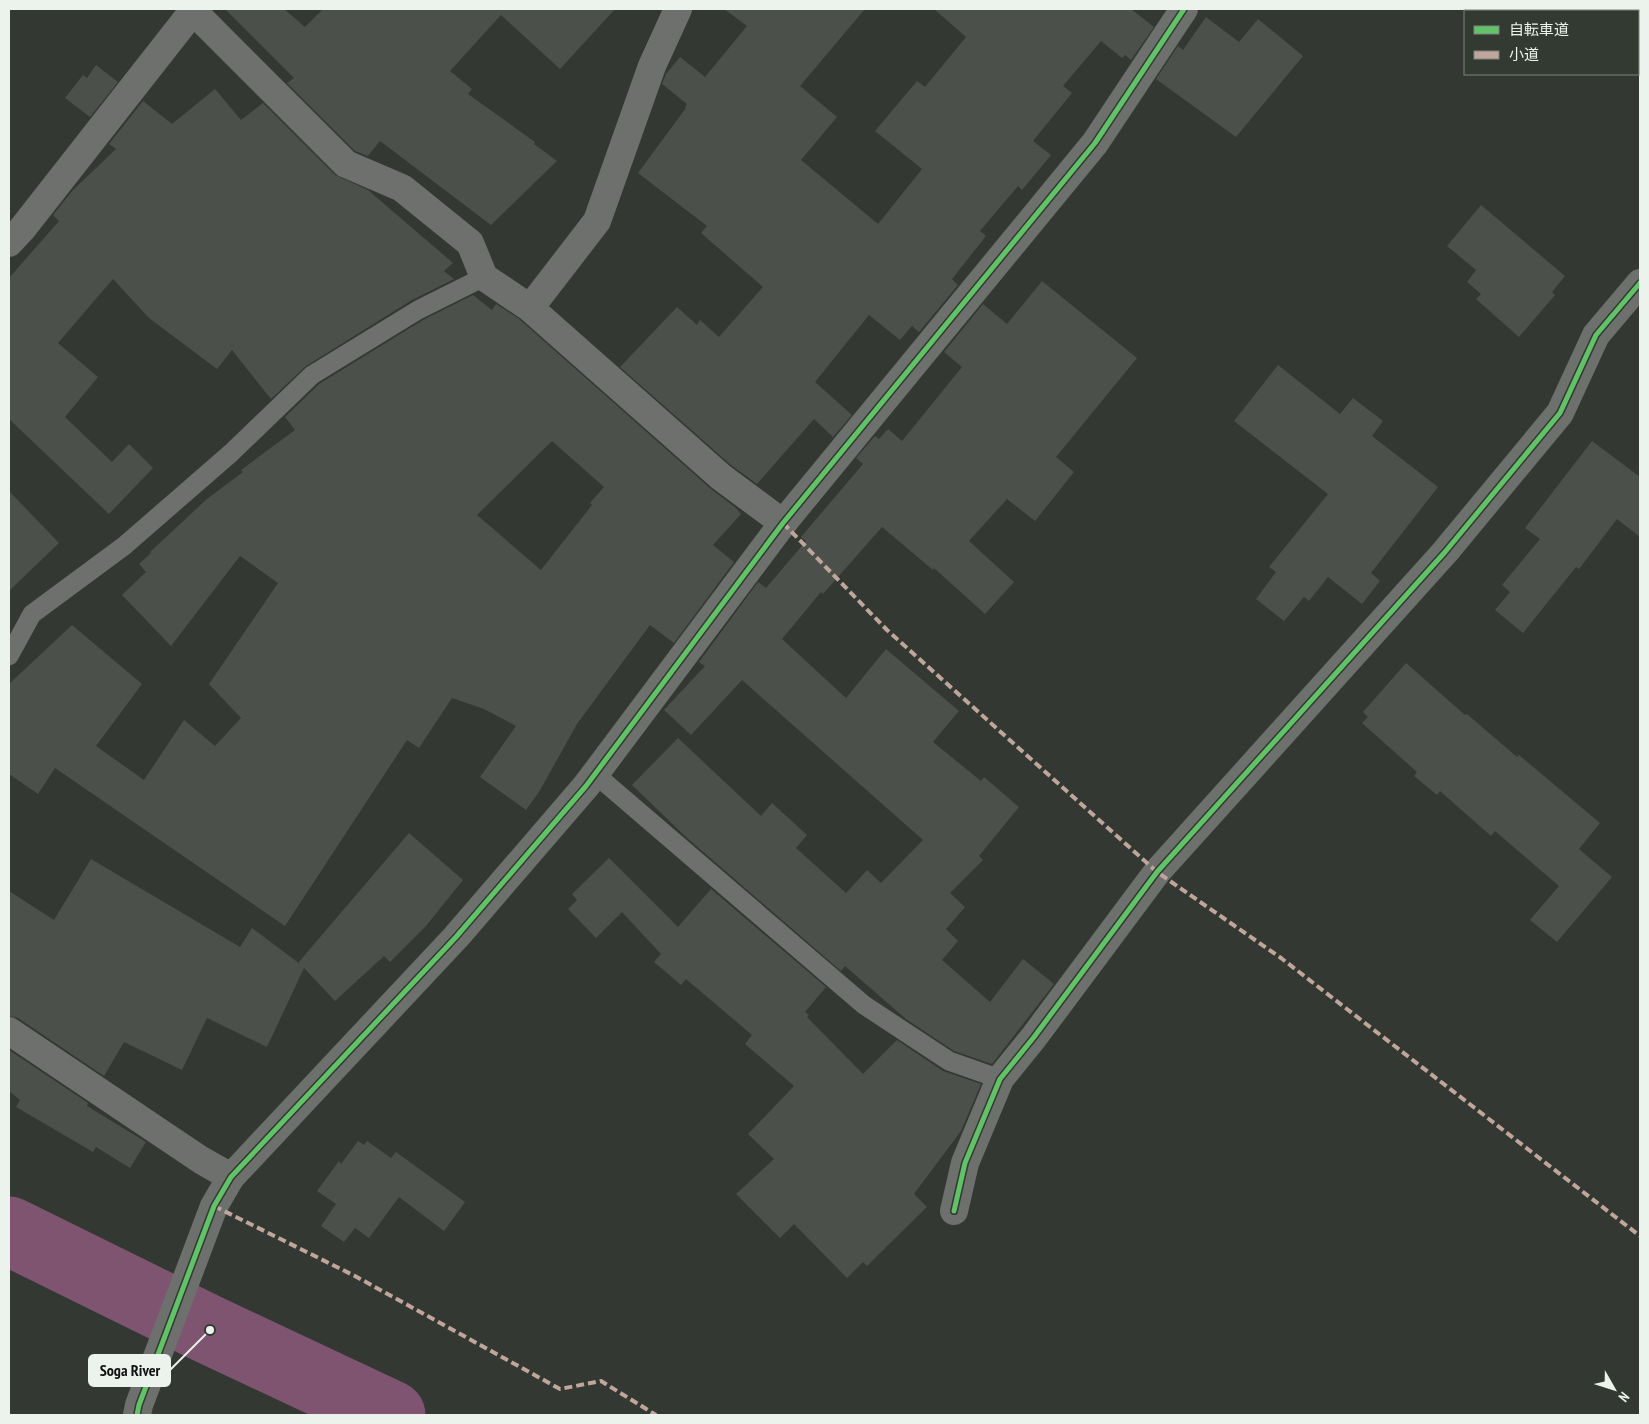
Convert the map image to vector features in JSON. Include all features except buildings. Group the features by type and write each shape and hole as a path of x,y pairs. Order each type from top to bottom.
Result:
{"street":[{"path":"530,308 597,221 652,66 678,9"},
{"path":"138,1410 214,1206 231,1177 456,937 595,774 783,523 1095,143 1184,9"},
{"path":"9,243 22,229 192,10 346,164 402,188 470,242 484,277 530,308 721,477 783,523"},
{"path":"954,1211 965,1163 1000,1079 1034,1037 1157,872 1445,552 1560,413 1596,335 1640,283"},
{"path":"9,1031 201,1160 231,1177"}],"lane":[{"path":"9,656 32,614 124,546 231,453 312,375 418,310 484,277"},
{"path":"595,774 864,1005 949,1061 1000,1079"}],"waterway":[{"path":"9,1231 210,1330 391,1415"}],"marked path":[{"path":"783,523 887,630 1157,872 1281,958 1640,1236"},
{"path":"214,1206 355,1276 560,1389 601,1381 656,1415"}],"cycle path":[{"path":"137,1415 139,1405 214,1206 231,1177 456,937 586,786 783,523 1095,143 1184,9"},
{"path":"954,1211 965,1163 1000,1079 1034,1037 1157,872 1445,552 1560,413 1596,335 1640,283"}],"place":[{"name":"Soga River","path":"210,1330"}]}
